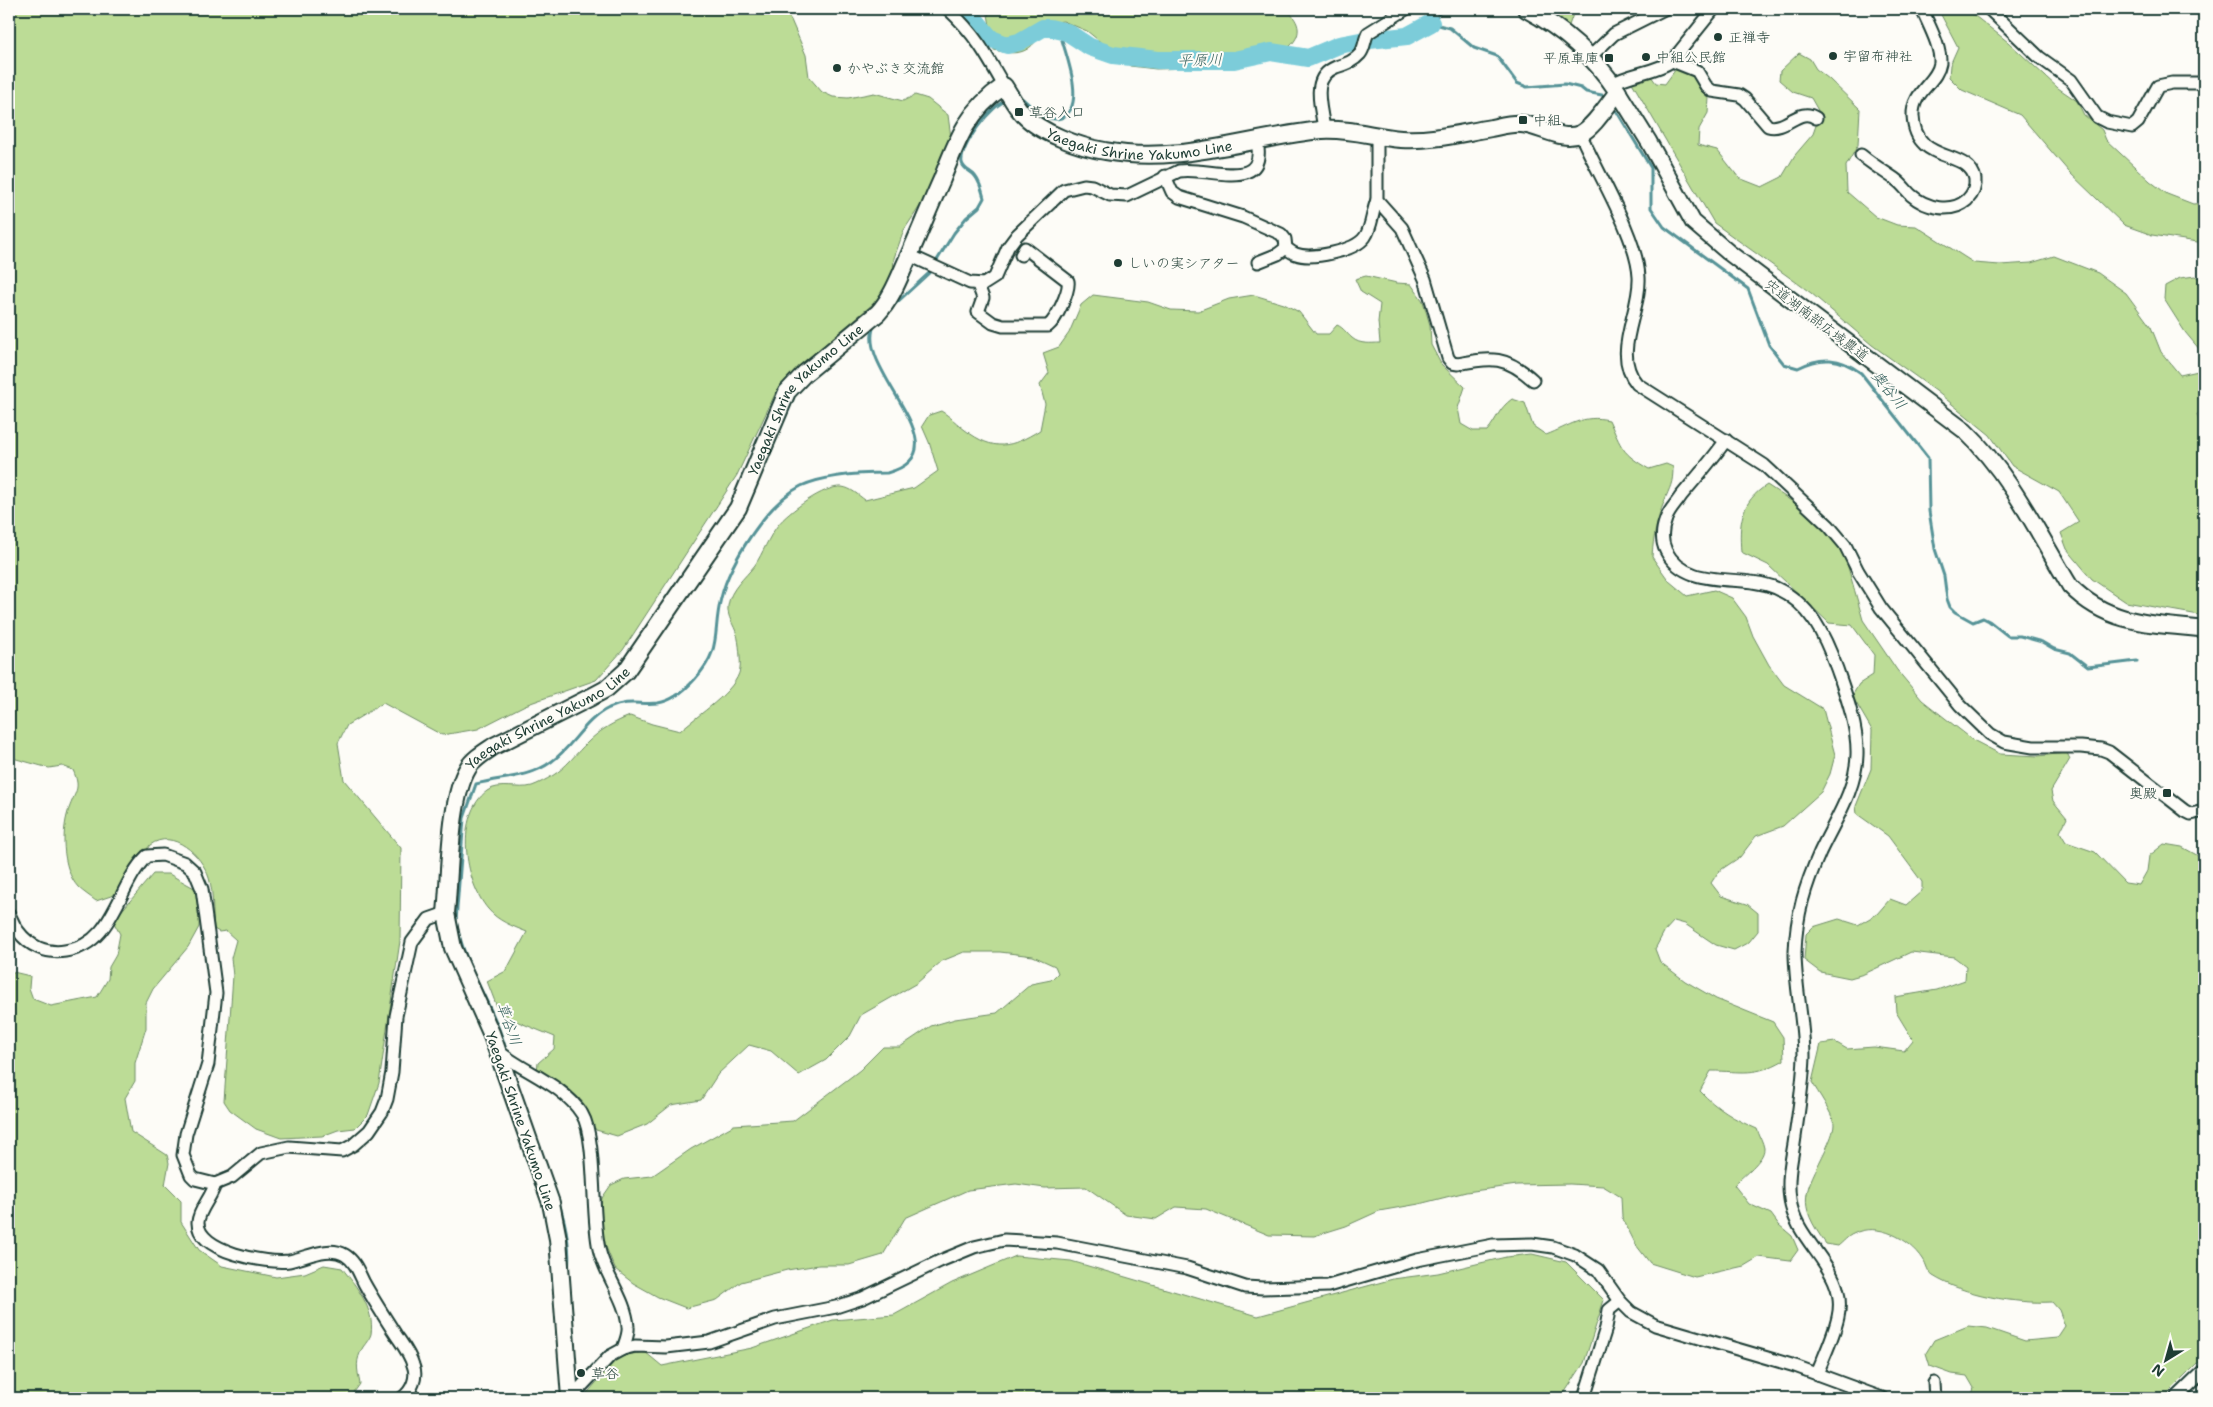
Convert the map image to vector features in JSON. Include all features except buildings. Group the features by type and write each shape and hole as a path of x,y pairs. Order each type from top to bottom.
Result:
{"main road":[{"path":"1526,9 1558,27 1591,56 1615,88 1594,122 1580,134"},
{"name":"Yaegaki Shrine Yakumo Line","path":"571,1398 558,1239 551,1203 505,1056 453,948 446,913 454,816 459,793 468,767 480,756 494,746 606,689 626,671 738,508 786,392 804,374 878,313 886,304 910,255 957,141 977,109 987,97 1009,94 1023,114 1041,128 1085,146 1104,151 1143,155 1174,154 1324,130 1398,139 1431,139 1522,124 1561,135 1580,134"}],"street":[{"path":"948,9 970,30 985,50 1009,94"},
{"path":"1324,130 1318,89 1320,81 1332,69 1356,58 1364,49 1368,33 1406,9"},
{"path":"1591,56 1614,34 1664,9"},
{"path":"1861,155 1872,165 1897,180 1911,194 1926,204 1943,208 1959,206 1973,193 1975,181 1970,168 1959,161 1930,150 1920,139 1915,126 1913,116 1917,98 1936,74 1940,64 1936,44 1922,9"},
{"path":"1989,9 2039,57 2071,80 2080,91 2092,113 2107,122 2128,127 2135,125 2155,89 2161,84 2204,83"},
{"path":"1615,88 1620,79 1665,65 1672,60 1714,10"},
{"path":"1672,60 1697,71 1706,86 1712,91 1739,95 1745,99 1768,126 1779,127 1802,115 1809,114 1816,118"},
{"name":"宍道湖南部広域農道","path":"1615,88 1649,142 1693,222 1728,252 1965,431 1986,452 2005,478 2070,586 2078,594 2092,605 2114,616 2142,623 2204,629"},
{"path":"1580,134 1620,217 1638,265 1637,299 1626,355 1631,377 1643,388 1764,465 1829,526 1845,545 1858,571 1881,608 1960,705 1990,734 2004,742 2033,747 2101,749 2118,758 2185,811 2191,814 2204,810"},
{"path":"1286,248 1296,254 1306,256 1338,252 1353,247 1364,239 1370,228 1372,212 1377,200 1377,136"},
{"path":"910,255 978,285 995,277 1008,247 1017,235 1064,190 1084,185 1092,186 1110,195 1127,196 1144,190 1165,176 1188,169 1237,174 1248,172 1253,169 1258,160 1257,141"},
{"path":"1165,176 1172,192 1179,197 1243,217 1276,231 1285,238 1286,248"},
{"path":"1377,200 1402,228 1425,279 1445,350 1452,363 1494,359 1517,366 1533,380"},
{"path":"978,285 983,298 978,312 993,323 1003,326 1048,326 1053,321 1069,287 1068,281 1025,248 1021,255"},
{"path":"1258,262 1278,254 1286,248"},
{"path":"1726,440 1672,508 1664,527 1663,544 1674,561 1691,574 1775,588 1802,606 1812,616 1825,637 1838,672 1856,735 1855,774 1846,800 1810,876 1796,920 1795,954 1804,1058 1790,1171 1790,1200 1802,1233 1830,1270 1837,1283 1840,1300 1839,1316 1817,1374"},
{"path":"9,914 17,930 32,944 49,952 68,951 86,944 104,926 147,856 163,855 177,859 195,872 202,889 205,906 216,993 208,1064 186,1134 183,1154 188,1170 195,1179 215,1184 232,1176 262,1153 289,1147 342,1151 353,1145 369,1131 382,1112 387,1099 392,1072 396,1016 412,942 429,919 446,913"},
{"path":"505,1056 563,1094 583,1115 590,1148 594,1216 599,1249 607,1273 622,1305 628,1327 622,1349"},
{"path":"215,1184 198,1222 200,1232 210,1242 259,1260 289,1261 329,1251 344,1254 355,1264 374,1301 414,1365 414,1379 411,1388 402,1398"},
{"path":"571,1398 610,1356 622,1349 635,1346 666,1347 709,1342 775,1318 836,1307 863,1298 974,1247 1004,1240 1057,1243 1187,1268 1245,1287 1263,1288 1328,1286 1409,1262 1450,1252 1493,1245 1532,1244 1553,1247 1575,1255 1598,1270 1620,1301 1631,1312 1655,1326 1753,1353 1882,1398"},
{"path":"1584,1398 1606,1328 1609,1310 1620,1301"},
{"path":"2176,1398 2204,1370"},
{"path":"1934,1383 1935,1398"}],"green space":[{"path":"9,9 783,9 791,20 806,55 809,77 822,92 833,97 848,98 874,93 903,101 915,95 928,99 948,115 951,138 924,200 904,230 894,258 893,271 880,298 805,361 776,392 737,475 623,650 596,680 525,705 478,729 442,735 383,703 347,725 338,743 344,780 401,848 400,941 379,1083 368,1115 355,1128 338,1130 322,1136 281,1138 256,1129 230,1110 224,1101 233,976 231,958 236,940 226,931 219,932 214,929 211,884 200,861 186,846 168,840 159,841 150,845 114,895 96,901 78,887 72,879 64,848 67,815 77,785 73,770 62,766 49,768 9,757"},
{"path":"984,9 1227,9 1239,13 1259,9 1286,9 1295,19 1298,34 1287,49 1257,48 1194,68 1156,69 1130,66 1087,31 1063,21 1048,23 1032,45 1021,52 1014,53 994,50 988,14"},
{"path":"1542,9 1575,9 1568,28"},
{"path":"1938,9 1966,9 2008,42 2058,88 2077,101 2084,115 2102,130 2106,140 2150,181 2167,194 2193,204 2204,203 2204,243 2152,235 2124,225 2069,172 2020,115 1962,90 1949,77 1950,65 1958,47"},
{"path":"1799,53 1810,59 1816,69 1860,109 1858,145 1846,166 1847,192 1876,217 1897,225 1916,226 1974,263 2000,265 2031,263 2054,256 2098,273 2126,293 2151,327 2161,352 2180,375 2198,371 2204,373 2204,410 2197,414 2204,433 2204,614 2199,615 2126,602 2092,579 2067,549 2061,533 2079,522 2059,492 2012,466 1990,435 1936,391 1872,345 1811,293 1714,223 1630,79 1648,72 1656,83 1665,84 1681,62 1695,70 1698,86 1709,98 1708,113 1699,129 1698,145 1717,150 1739,178 1762,187 1782,177 1795,155 1813,134 1820,114 1811,98 1793,92 1779,80 1780,71"},
{"path":"1366,276 1411,284 1423,301 1430,325 1431,345 1441,364 1465,387 1458,408 1461,424 1473,431 1487,431 1501,410 1512,399 1525,403 1533,426 1546,435 1584,420 1609,420 1623,449 1633,459 1649,469 1666,464 1673,467 1672,482 1656,529 1652,557 1669,581 1687,596 1714,590 1732,598 1746,617 1753,636 1769,665 1784,685 1823,709 1835,755 1830,774 1821,792 1783,826 1756,836 1740,857 1719,871 1711,883 1721,896 1747,904 1758,913 1758,931 1749,942 1734,950 1716,945 1685,924 1674,921 1664,932 1655,949 1660,962 1685,981 1716,999 1773,1022 1783,1037 1784,1060 1756,1071 1711,1071 1700,1091 1726,1113 1757,1129 1764,1148 1761,1158 1734,1185 1749,1204 1771,1214 1779,1225 1792,1236 1798,1250 1790,1261 1759,1257 1744,1266 1695,1277 1650,1263 1636,1245 1622,1217 1621,1197 1603,1186 1570,1184 1517,1185 1466,1192 1419,1204 1379,1211 1346,1226 1314,1236 1269,1235 1206,1209 1176,1207 1156,1219 1126,1215 1086,1187 1045,1188 1016,1184 968,1190 905,1218 883,1255 849,1265 819,1265 787,1270 741,1282 717,1300 686,1308 658,1297 633,1283 615,1269 606,1247 599,1217 602,1198 611,1185 624,1179 652,1176 691,1149 734,1125 793,1121 860,1070 883,1047 900,1047 931,1026 955,1019 997,1013 1031,984 1051,980 1058,973 1055,966 1033,956 1000,952 964,952 942,961 917,983 861,1015 850,1036 826,1060 799,1075 771,1051 749,1045 718,1074 701,1100 671,1105 647,1124 617,1136 596,1130 585,1105 575,1094 537,1070 538,1063 554,1049 555,1037 511,1019 497,1007 487,981 506,971 527,932 496,917 480,897 473,882 466,848 470,816 477,802 492,788 527,787 548,779 597,734 624,718 630,716 680,731 705,711 732,686 740,669 738,638 729,614 729,600 735,589 755,565 778,525 807,500 826,490 842,487 854,492 865,500 914,488 938,471 922,426 929,415 941,411 975,437 994,444 1011,444 1040,430 1045,404 1040,385 1049,373 1043,353 1059,347 1069,333 1081,305 1093,295 1148,302 1171,310 1198,311 1229,299 1254,295 1284,304 1299,312 1316,334 1329,334 1337,325 1358,342 1380,343 1378,322 1380,304 1361,292 1355,279"},
{"path":"2195,276 2204,281 2204,350 2200,350 2185,332 2164,299 2165,286 2180,278"},
{"path":"1767,485 1799,506 1842,546 1863,620 1897,670 1922,700 1973,740 2000,754 2038,756 2067,753 2070,759 2051,791 2053,801 2067,818 2060,832 2066,842 2095,852 2125,883 2139,885 2147,871 2149,856 2164,844 2182,847 2204,859 2204,1357 2163,1398 1971,1398 1974,1388 1967,1376 1952,1374 1930,1366 1926,1353 1934,1340 1968,1326 1987,1328 2025,1341 2057,1338 2065,1326 2059,1310 2052,1302 2006,1300 1974,1293 1945,1283 1931,1274 1923,1259 1910,1245 1892,1234 1882,1231 1862,1231 1851,1235 1838,1246 1826,1244 1810,1217 1806,1197 1813,1176 1830,1140 1834,1124 1828,1108 1812,1082 1821,1044 1835,1042 1847,1049 1874,1047 1904,1051 1913,1040 1896,1012 1895,997 1937,990 1965,980 1966,966 1954,957 1911,952 1864,974 1850,978 1820,972 1804,960 1806,934 1813,927 1839,919 1858,925 1877,914 1890,899 1906,905 1922,891 1922,882 1888,836 1857,814 1856,806 1871,769 1872,730 1852,696 1859,684 1873,675 1874,655 1852,625 1829,623 1768,565 1741,552 1740,532 1746,506"},
{"path":"153,874 169,874 196,889 200,900 199,927 188,947 153,989 146,1003 146,1028 135,1063 135,1081 125,1098 131,1132 167,1155 169,1163 165,1185 181,1201 181,1222 199,1250 222,1266 276,1277 305,1273 324,1265 342,1268 363,1298 370,1316 371,1325 370,1336 360,1352 358,1361 360,1384 352,1395 320,1394 307,1398 9,1398 9,971 30,976 29,988 33,999 51,1006 97,997 108,979 109,967 116,955 120,934 113,921"},
{"path":"1532,1254 1566,1262 1604,1300 1584,1363 1561,1398 583,1398 619,1356 645,1352 662,1366 752,1348 833,1320 894,1315 952,1283 1016,1256 1071,1261 1258,1316 1393,1279 1438,1273 1506,1257"}],"waterway":[{"path":"9,31 14,9"},
{"name":"平原川","path":"967,9 992,39 1007,45 1019,42 1043,28 1050,28 1067,32 1090,47 1113,55 1158,60 1234,60 1271,52 1308,58 1339,45 1407,36 1431,23"},
{"name":"平原川","path":"1431,23 1443,9"},
{"name":"奥谷川","path":"1431,23 1450,28 1474,48 1497,56 1517,83 1527,87 1565,84 1581,88 1586,92 1607,96"},
{"path":"1019,98 1043,115 1054,119 1066,115 1071,108 1074,98 1072,74 1059,30"},
{"path":"892,307 929,273 954,233 966,218 979,207 984,198 982,189 975,176 963,165 962,156 971,137 986,117 1001,103 1008,100"},
{"name":"奥谷川","path":"1614,107 1651,168 1651,208 1664,227 1748,289 1769,345 1784,364 1798,368 1815,361 1830,360 1846,364 1861,373 1928,458 1929,511 1935,549 1944,576 1950,607 1973,622 1983,618 2008,636 2020,636 2042,642 2054,649 2070,653 2088,667 2137,661"},
{"path":"507,1053 502,1036 472,971 456,921 464,818 476,784 524,774 543,767 559,756 592,719 609,708 628,703 663,702 678,694 695,679 710,658 715,640 718,610 726,584 741,551 763,519 775,506 788,494 811,482 843,475 887,473 909,462 916,447 913,428 878,363 872,342 875,324"},
{"name":"草谷川","path":"559,1203 567,1236 569,1253 568,1271"}],"place":[{"name":"正禅寺","path":"1718,37"},
{"name":"宇留布神社","path":"1833,56"},
{"name":"中組公民館","path":"1646,57"},
{"name":"平原車庫","path":"1609,58"},
{"name":"かやぶき交流館","path":"837,68"},
{"name":"草谷入口","path":"1019,112"},
{"name":"中組","path":"1523,120"},
{"name":"しいの実シアター","path":"1118,263"},
{"name":"奥殿","path":"2167,793"},
{"name":"草谷","path":"581,1373"}]}
